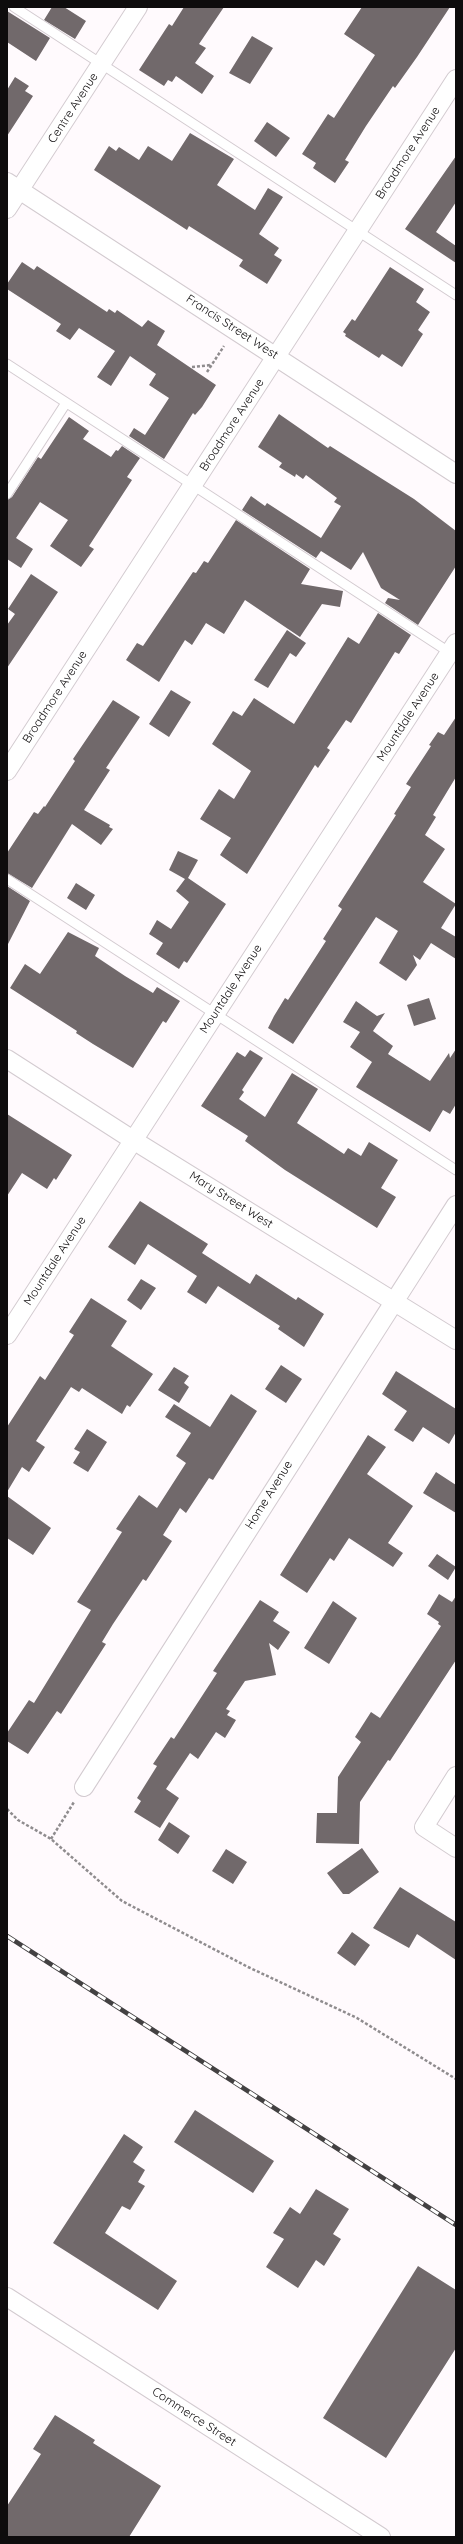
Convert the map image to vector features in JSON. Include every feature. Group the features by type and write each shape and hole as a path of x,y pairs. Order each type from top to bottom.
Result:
{"street":[{"name":"Centre Avenue","path":"7,210 13,186 102,63 138,7"},
{"name":"Broadmore Avenue","path":"7,771 456,79"},
{"name":"Francis Street West","path":"13,186 456,474"},
{"name":"Mountdale Avenue","path":"7,1335 215,1013 454,651"},
{"name":"Mary Street West","path":"7,1059 133,1140 456,1340"},
{"name":"Home Avenue","path":"84,1786 393,1300 456,1204"},
{"path":"456,1776 424,1827 456,1848"},
{"name":"Commerce Street","path":"7,2298 381,2537"}],"lane":[{"path":"14,7 102,63 357,232 456,295"},
{"path":"7,364 192,486 454,651"},
{"path":"7,494 66,403"},
{"path":"7,879 456,1170"}],"path":[{"path":"207,372 234,329"},
{"path":"192,367 211,365"},
{"path":"51,1839 84,1786"},
{"path":"7,1809 18,1820 51,1839 122,1901 248,1967 357,2018 456,2079"}],"building":[{"path":"52,7 64,7 86,21 75,39 44,20"},
{"path":"184,7 224,7 199,44 206,48 195,63 214,76 202,94 176,76 172,82 168,80 164,86 139,70 169,24 172,26"},
{"path":"362,7 450,7 417,57 395,88 393,86 366,126 345,160 349,162 335,183 313,168 316,163 302,154 328,114 334,118 375,55 344,34"},
{"path":"7,11 50,38 36,61 7,42"},
{"path":"252,36 273,48 250,84 229,73"},
{"path":"15,77 29,86 25,91 33,96 7,136 7,90"},
{"path":"267,122 290,138 276,157 254,141"},
{"path":"190,133 234,159 217,185 255,210 268,188 283,197 259,234 279,248 274,255 282,260 267,284 239,266 243,260 189,226 187,230 94,170 109,146 116,151 119,147 139,160 148,146 172,161"},
{"path":"456,156 456,202 436,232 456,246 456,263 405,229"},
{"path":"22,262 34,270 37,266 107,312 109,309 115,313 117,310 142,327 148,320 165,331 157,345 216,385 202,407 195,415 193,413 164,459 129,436 134,428 145,435 169,398 149,385 156,374 130,356 111,386 97,377 115,351 79,328 70,340 56,331 61,324 7,289 7,284"},
{"path":"390,267 424,289 416,302 430,312 418,330 423,334 402,367 382,354 379,358 345,336 346,334 343,332 352,319 355,321"},
{"path":"279,414 328,448 330,446 414,499 456,531 456,566 418,625 385,603 388,598 400,600 381,588 363,552 351,570 321,551 316,558 242,510 251,496 265,506 267,503 321,538 341,506 334,502 337,498 306,475 303,479 296,474 295,477 279,467 282,463 258,447"},
{"path":"69,417 89,431 83,439 111,457 116,450 118,451 122,446 140,458 127,477 132,480 89,546 94,549 81,567 50,546 68,520 40,502 16,538 33,549 21,568 7,559 7,500 12,497 38,457 41,459"},
{"path":"236,520 310,569 301,584 343,591 340,607 322,604 300,637 245,600 224,634 206,623 192,645 185,640 159,682 126,660 137,643 143,646 193,572 196,573 204,561 208,563"},
{"path":"31,574 58,592 7,668 7,625 15,614 8,609"},
{"path":"378,613 411,635 399,654 395,652 351,723 346,720 327,748 330,750 318,768 315,765 247,874 220,855 231,838 200,819 219,789 234,799 251,771 212,744 233,711 242,716 254,698 294,724 348,637 359,644"},
{"path":"287,630 306,643 296,657 290,653 268,688 254,680"},
{"path":"171,690 191,702 169,737 149,724"},
{"path":"113,700 140,717 106,768 110,770 84,810 110,825 109,827 113,829 101,845 72,824 32,888 7,873 7,853 34,812 38,814 44,806 45,807 75,761 73,759"},
{"path":"456,717 456,777 433,815 436,817 425,835 445,849 423,882 456,904 441,928 456,937 456,959 431,943 420,960 413,955 417,965 406,981 379,963 398,931 376,917 293,1044 268,1028 285,998 288,1000 326,941 323,939 342,909 338,906 396,815 394,814 411,787 406,784 431,746 429,745 438,732 444,735"},
{"path":"178,851 198,860 188,878 226,904 187,963 184,961 179,969 156,954 163,943 149,934 157,920 171,929 189,902 176,891 185,879 169,870"},
{"path":"76,883 95,895 86,910 67,898"},
{"path":"7,886 30,901 7,946"},
{"path":"68,932 99,948 95,956 125,976 153,993 157,987 180,1001 166,1023 163,1021 133,1068 76,1033 77,1031 10,988 25,964 40,974"},
{"path":"429,998 436,1019 414,1026 407,1005"},
{"path":"356,1001 377,1016 385,1013 373,1031 393,1046 388,1054 430,1081 449,1053 450,1058 456,1049 456,1104 450,1114 443,1110 430,1132 356,1087 372,1062 350,1047 360,1032 343,1022"},
{"path":"250,1050 263,1058 242,1090 244,1092 239,1099 265,1117 292,1073 318,1089 297,1123 344,1154 348,1148 361,1156 369,1142 398,1160 381,1188 396,1197 377,1228 285,1170 245,1141 248,1136 201,1106 237,1052 245,1057"},
{"path":"7,1114 72,1155 56,1180 54,1178 47,1189 22,1173 7,1196"},
{"path":"140,1201 208,1244 202,1253 250,1284 256,1274 296,1300 298,1297 324,1314 304,1347 278,1329 280,1326 218,1286 206,1304 187,1292 197,1276 148,1244 135,1265 108,1247"},
{"path":"141,1279 156,1288 141,1310 127,1300"},
{"path":"91,1298 127,1321 111,1346 153,1374 130,1407 127,1405 122,1414 82,1388 79,1392 71,1387 36,1441 45,1447 29,1472 22,1467 7,1492 7,1427 40,1376 45,1380 74,1335 69,1332"},
{"path":"281,1365 302,1379 286,1403 265,1389"},
{"path":"174,1367 189,1376 184,1383 189,1387 179,1403 158,1390"},
{"path":"396,1371 456,1409 456,1432 449,1444 423,1427 413,1442 394,1430 407,1411 382,1394"},
{"path":"231,1394 257,1411 213,1480 209,1478 186,1513 180,1508 163,1535 172,1541 146,1581 143,1579 113,1624 102,1642 106,1644 61,1714 57,1711 28,1754 7,1741 7,1733 29,1700 34,1703 91,1610 77,1602 122,1532 116,1529 139,1495 157,1508 186,1463 176,1456 191,1433 165,1417 174,1404 210,1427"},
{"path":"87,1429 107,1442 88,1472 73,1463 80,1452 74,1449"},
{"path":"368,1435 386,1447 367,1474 413,1506 388,1543 403,1553 393,1567 349,1538 334,1561 330,1558 307,1593 280,1575"},
{"path":"436,1472 456,1485 456,1513 423,1493"},
{"path":"7,1496 51,1528 33,1555 7,1538"},
{"path":"437,1554 456,1567 448,1580 428,1566"},
{"path":"439,1594 452,1602 456,1596 456,1660 390,1761 388,1760 360,1802 359,1844 316,1843 317,1813 337,1813 338,1777 361,1742 355,1737 371,1712 380,1718 441,1626 438,1624 439,1622 427,1614"},
{"path":"260,1600 279,1612 273,1621 290,1632 278,1650 269,1643 276,1675 245,1681 226,1709 230,1711 227,1715 236,1720 225,1738 216,1732 198,1759 190,1753 166,1789 179,1798 160,1828 134,1812 141,1801 137,1798 157,1766 153,1764 171,1737 174,1739 217,1673 213,1671"},
{"path":"333,1601 357,1618 329,1664 304,1648"},
{"path":"169,1822 190,1836 178,1854 158,1840"},
{"path":"362,1848 379,1872 349,1894 343,1894 327,1873"},
{"path":"226,1849 247,1862 233,1884 212,1871"},
{"path":"400,1887 456,1922 456,1960 417,1934 409,1948 373,1928"},
{"path":"352,1932 370,1945 355,1966 337,1953"},
{"path":"195,2110 274,2161 253,2193 174,2142"},
{"path":"124,2134 143,2147 133,2162 145,2170 138,2182 145,2186 130,2210 122,2206 105,2233 177,2281 158,2310 53,2243"},
{"path":"316,2189 349,2209 333,2234 341,2239 324,2266 316,2260 298,2288 266,2267 284,2239 273,2233 290,2207 300,2214"},
{"path":"418,2266 456,2290 456,2348 386,2458 323,2418"},
{"path":"55,2415 95,2440 93,2443 161,2486 129,2537 7,2537 7,2506 41,2454 33,2449"}],"railway":[{"path":"7,1936 456,2225"}]}
